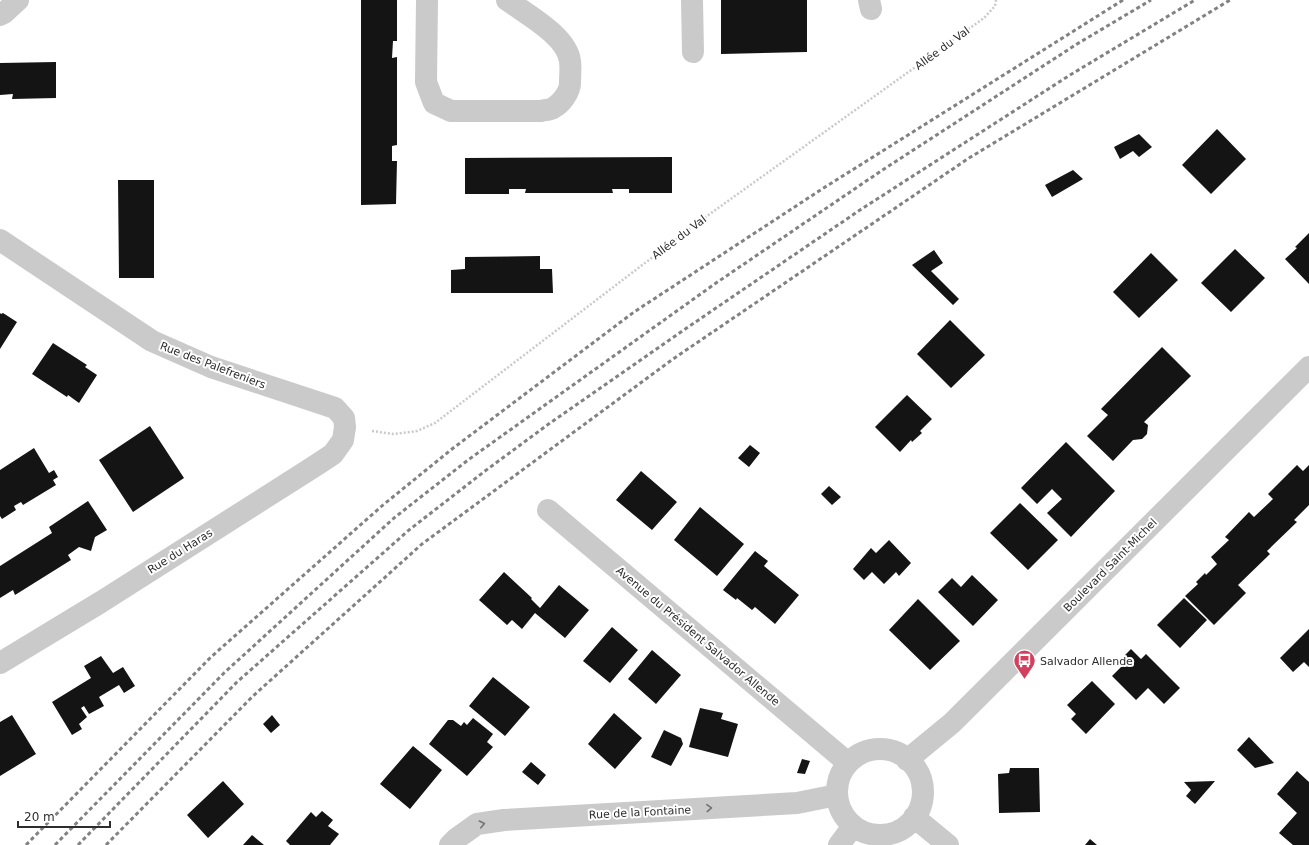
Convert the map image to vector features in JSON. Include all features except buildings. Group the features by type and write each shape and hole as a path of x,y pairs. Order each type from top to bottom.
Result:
{"street":[{"path":"0,15 18,0"},
{"path":"427,0 426,82 434,103 451,111 541,111 553,108 564,98 570,87 570,60 564,46 555,36 507,0"},
{"path":"692,0 693,52"},
{"name":"Rue des Palefreniers","path":"0,240 152,341 211,367 335,408 344,418 345,427"},
{"name":"Boulevard Saint-Michel","path":"907,760 952,723 1309,367"},
{"name":"Rue du Haras","path":"0,663 101,602 333,454 343,440 345,427"},
{"name":"Avenue du Président Salvador Allende","path":"548,510 848,763"},
{"path":"878,749 888,750 907,760 915,768 920,778 922,798 920,807 914,817 899,830 875,840 853,826 841,810 837,799 839,778 848,763 859,755 868,751 878,749"},
{"name":"Rue de la Fontaine","path":"450,845 456,838 477,824 504,820 797,803 837,795"},
{"path":"914,817 948,845"},
{"path":"839,845 853,826"}],"path":[{"name":"Allée du Val","path":"345,427 393,434 417,431 435,423 700,221 984,18 995,6 996,0"}],"railway":[{"path":"26,845 211,657 383,505 452,449 634,312 822,189 1123,0"},
{"path":"55,845 224,673 394,518 468,460 716,283 881,171 1077,44 1151,0"},
{"path":"78,845 237,682 409,530 485,471 550,423 860,210 1070,75 1195,0"},
{"path":"106,845 253,696 422,544 673,359 969,158 1230,0"}],"place":[{"name":"Salvador Allende","path":"1025,680"}]}
